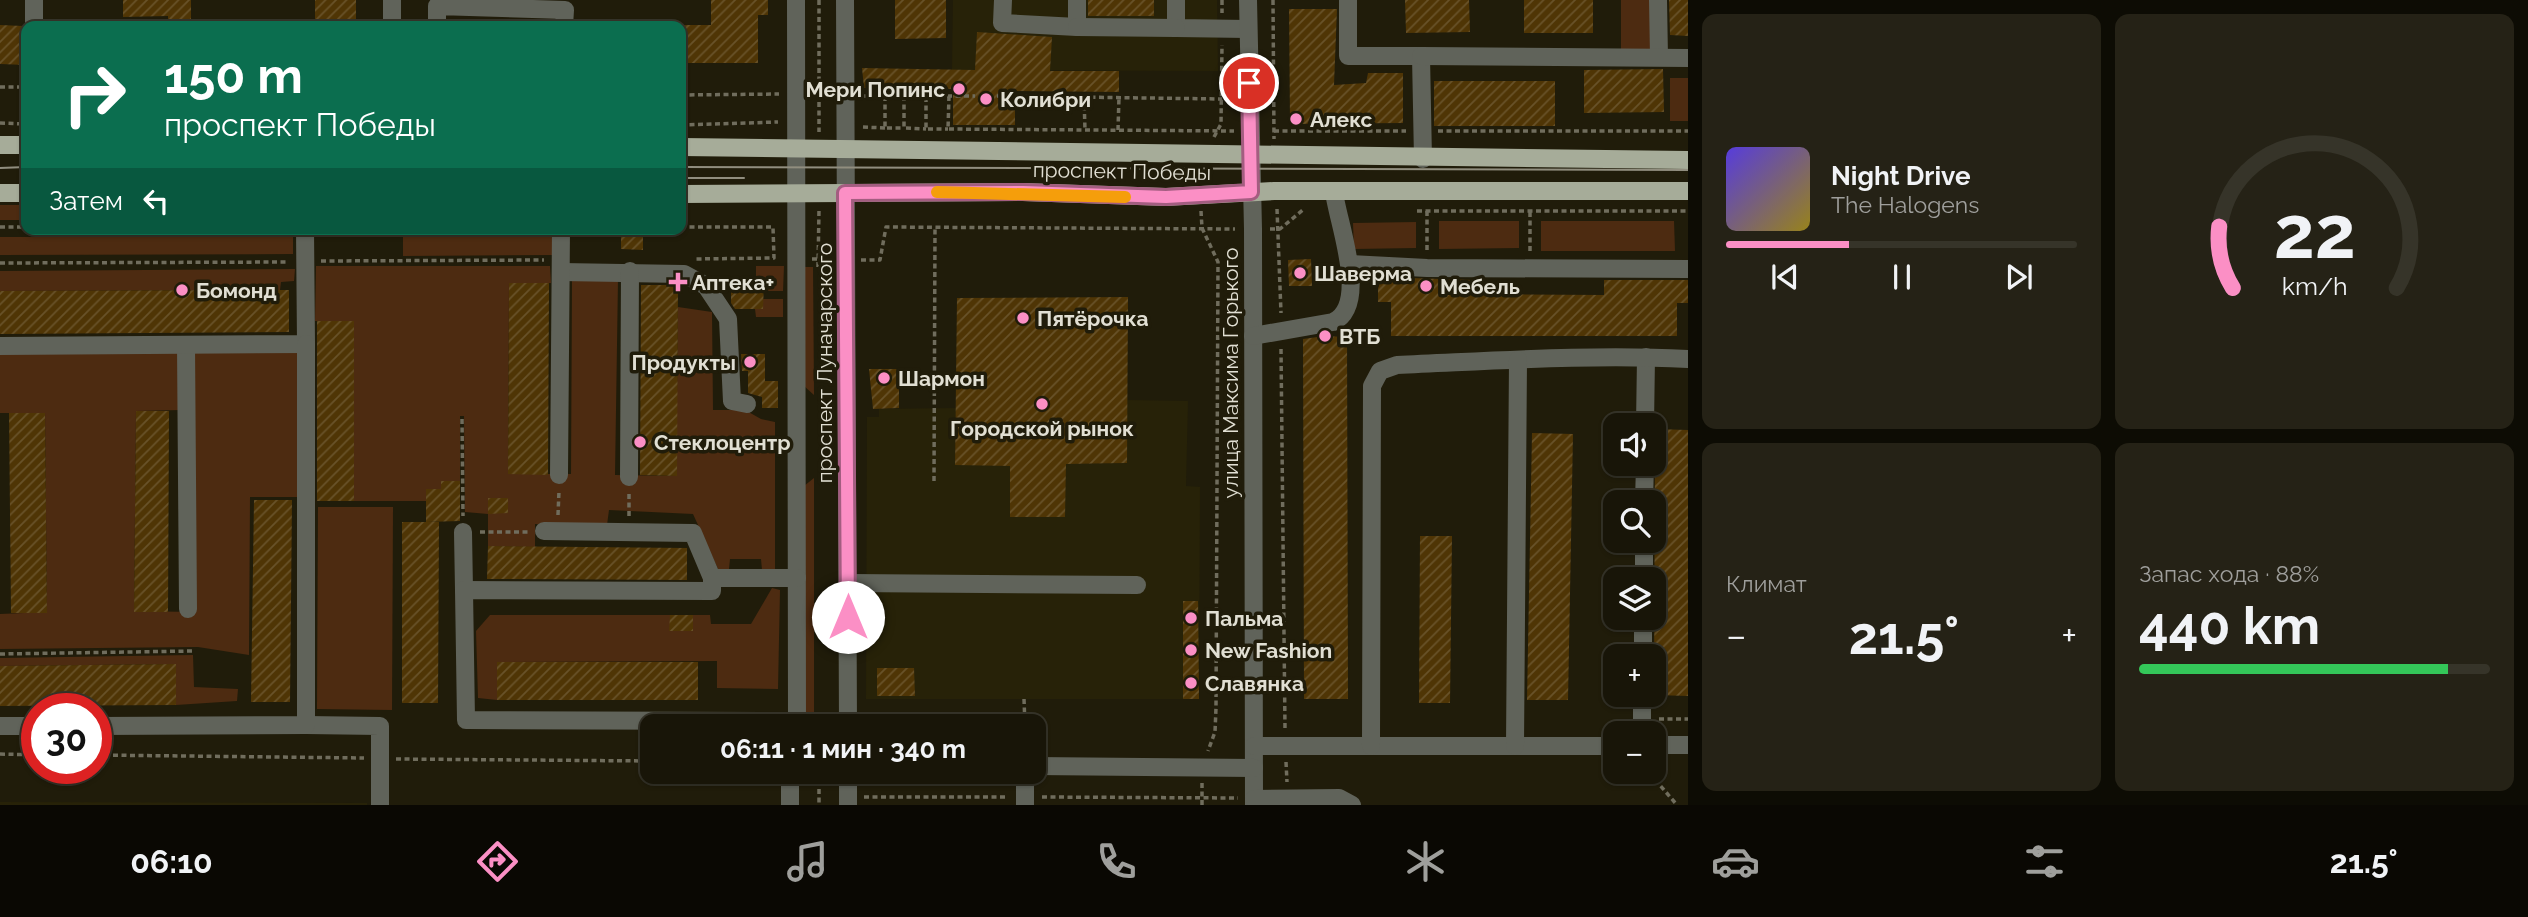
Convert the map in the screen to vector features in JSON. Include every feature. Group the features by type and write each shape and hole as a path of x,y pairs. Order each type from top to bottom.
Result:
{"main road":[{"path":"0,145 21,145"},
{"name":"проспект Победы","path":"686,147 1423,159 1688,160"},
{"name":"проспект Победы","path":"686,194 1200,196 1274,191 1336,200 1688,191"},
{"path":"0,193 21,193"}],"street":[{"path":"34,0 34,21"},
{"path":"392,0 392,21"},
{"name":"проспект Луначарского","path":"796,0 797,714"},
{"name":"проспект Луначарского","path":"845,0 848,714"},
{"path":"1003,0 1002,23 1077,27 1248,29"},
{"path":"1077,0 1077,27"},
{"path":"1176,28 1177,0"},
{"name":"улица Максима Горького","path":"1248,0 1253,229 1254,802"},
{"path":"1348,0 1348,56 1688,58"},
{"path":"1658,0 1659,57"},
{"path":"437,21 437,6 565,16"},
{"path":"1421,56 1423,159"},
{"path":"1253,336 1333,322 1343,317 1348,308 1350,264 1336,200"},
{"path":"305,235 306,726"},
{"path":"559,475 561,235"},
{"path":"1350,264 1427,268 1688,269"},
{"path":"561,272 630,271 684,274 706,286 728,319 732,401 747,404"},
{"path":"629,477 630,271"},
{"path":"0,346 306,344"},
{"path":"186,345 188,609"},
{"path":"1371,746 1371,386 1380,371 1397,365 1518,360 1646,357 1688,359"},
{"path":"1645,413 1646,357"},
{"path":"1515,746 1518,360"},
{"path":"464,590 712,592 712,578 694,533 551,531"},
{"path":"463,532 466,720 640,722"},
{"path":"712,578 797,578"},
{"path":"848,583 1138,585"},
{"path":"0,726 21,726"},
{"path":"112,726 380,726 380,805"},
{"path":"1254,746 1603,746"},
{"path":"1666,746 1688,746"},
{"path":"1046,766 1254,768"},
{"path":"790,784 790,805"},
{"path":"848,784 848,805"},
{"path":"1025,784 1025,805"},
{"path":"1254,802 1287,798 1339,798 1352,805"}],"path":[{"path":"819,0 819,126"},
{"path":"1201,154 1218,131 1222,99 1222,0"},
{"path":"1273,0 1274,157"},
{"path":"779,80 779,104"},
{"path":"0,86 21,87"},
{"path":"686,95 779,94"},
{"path":"861,96 975,96"},
{"path":"885,96 885,128 1688,131"},
{"path":"904,96 904,128"},
{"path":"926,96 926,129"},
{"path":"948,129 949,96"},
{"path":"997,96 1222,99"},
{"path":"1084,97 1085,130"},
{"path":"1118,130 1119,97"},
{"path":"686,125 778,124 778,114"},
{"path":"0,123 21,124"},
{"path":"1274,191 1280,229 1287,798"},
{"path":"1200,196 1202,228 1218,262 1215,732 1202,768 1202,805"},
{"path":"886,227 1280,229 1303,209 1336,200"},
{"path":"1414,211 1688,212"},
{"path":"1427,211 1427,268"},
{"path":"1530,211 1530,269"},
{"path":"818,267 819,226"},
{"path":"0,227 21,227"},
{"path":"686,227 773,227"},
{"path":"934,481 935,227"},
{"path":"0,263 305,261"},
{"path":"462,419 463,532 551,531 559,475"},
{"path":"629,477 629,533"},
{"path":"0,654 192,651"},
{"path":"1024,699 1025,714"},
{"path":"1666,722 1688,719"},
{"path":"0,754 21,755"},
{"path":"819,784 819,805"},
{"path":"1659,784 1676,805"}],"shaded area":[{"path":"953,0 1217,0 1218,71 952,70"},
{"path":"1621,0 1650,0 1651,50 1621,50"},
{"path":"1670,78 1688,78 1688,121 1670,121"},
{"path":"0,205 21,205 21,220 0,220"},
{"path":"1439,221 1519,221 1519,248 1439,249"},
{"path":"1541,221 1674,221 1675,251 1541,251"},
{"path":"1416,222 1416,248 1354,249 1353,223"},
{"path":"403,235 555,235 555,255 403,256"},
{"path":"0,237 293,237 293,254 0,255"},
{"path":"316,266 550,266 551,283 509,283 508,474 571,474 572,278 618,280 615,475 676,476 678,307 712,312 713,410 745,410 761,419 775,422 775,570 762,570 761,559 730,559 729,569 718,569 693,514 609,510 607,525 535,524 535,547 488,546 488,514 465,512 464,416 460,416 460,481 442,481 441,489 427,489 426,501 354,501 354,321 315,321","holes":["488,498 508,498 508,513 488,513"]},
{"path":"756,266 784,266 783,291 763,291 763,283 756,282"},
{"path":"804,267 813,267 814,395 804,386"},
{"path":"295,269 294,281 281,282 280,290 0,291 0,271"},
{"path":"763,299 783,299 783,317 756,317 755,309"},
{"path":"302,348 301,497 250,497 249,655 198,647 0,649 0,614 47,612 45,413 0,413 0,353 180,352 181,410 136,411 134,611 193,612 191,351"},
{"path":"1127,400 1188,401 1186,486 1200,487 1199,699 866,699 867,417 879,417 879,409 956,408 955,464 1010,466 1010,517 1064,517 1066,464 1127,463"},
{"path":"814,478 814,714 804,713 804,486"},
{"path":"318,507 393,507 392,710 317,709"},
{"path":"772,588 780,590 778,689 717,688 717,661 497,662 497,700 478,698 476,631 490,615 670,615 670,631 693,631 693,615 710,615 711,624 751,624"},
{"path":"193,655 194,687 238,689 237,701 176,705 176,664 0,666 0,658"},
{"path":"0,802 367,803 367,805 0,805"}],"building":[{"path":"123,0 191,0 191,21 168,21 168,16 123,17"},
{"path":"315,0 356,0 356,21 315,21"},
{"path":"711,0 768,0 768,15 758,15 758,63 686,63 686,25 711,25"},
{"path":"895,0 946,0 946,38 895,39"},
{"path":"1088,0 1154,0 1154,16 1088,16"},
{"path":"1405,0 1469,0 1470,32 1406,33"},
{"path":"1524,0 1593,0 1593,33 1524,33"},
{"path":"1669,0 1688,0 1688,36 1670,35"},
{"path":"1289,9 1337,9 1334,85 1366,83 1368,73 1403,73 1403,123 1290,124"},
{"path":"0,25 21,26 21,65 0,64"},
{"path":"977,32 1052,37 1050,71 1119,71 1119,92 1015,91 1015,125 953,125 953,89 864,88 862,68 975,70"},
{"path":"1663,69 1664,112 1584,113 1584,70"},
{"path":"1434,81 1555,81 1555,126 1434,126"},
{"path":"621,235 643,235 643,250 621,249"},
{"name":"Шаверма","path":"1311,259 1312,286 1289,286 1288,260"},
{"path":"1378,277 1474,280 1473,294 1604,295 1604,280 1688,280 1688,303 1677,303 1677,336 1391,336 1391,302 1378,302"},
{"path":"731,282 764,283 763,309 735,309 731,303"},
{"path":"509,283 549,283 548,475 508,474"},
{"path":"641,285 678,285 677,476 640,475"},
{"path":"289,290 289,332 0,334 0,291"},
{"name":"Городской рынок","path":"1128,297 1127,463 1066,464 1065,517 1010,517 1010,466 955,465 957,298"},
{"path":"317,321 354,321 354,501 317,501"},
{"path":"1347,337 1348,699 1304,699 1303,339"},
{"path":"741,354 765,354 765,381 778,381 778,408 762,408 762,397 748,393 748,371 742,371"},
{"path":"869,369 899,369 899,408 873,409"},
{"path":"136,411 169,411 168,612 134,612"},
{"path":"9,413 45,413 47,613 11,613"},
{"path":"1666,429 1688,430 1688,696 1666,695 1666,644 1654,644 1654,630 1666,630 1666,567 1654,567 1655,553 1666,553 1666,490 1655,490 1655,476 1666,476"},
{"path":"1532,433 1573,434 1568,700 1527,700"},
{"path":"441,481 460,481 460,521 426,522 426,489 441,489"},
{"path":"488,498 508,498 508,513 488,514"},
{"path":"254,500 292,500 290,702 251,702"},
{"path":"402,522 439,522 438,703 402,703"},
{"path":"1420,536 1452,536 1450,703 1419,703"},
{"path":"488,546 687,548 687,580 487,579"},
{"path":"1183,601 1198,601 1199,699 1183,699"},
{"path":"670,615 693,615 693,631 669,631"},
{"path":"497,662 698,662 698,700 497,700"},
{"path":"176,664 176,705 112,705 112,693 21,693 21,706 0,706 0,666"},
{"path":"877,668 914,668 915,696 877,696"}],"tram line":[{"path":"0,168 21,167"},
{"path":"686,167 1688,170"},
{"path":"686,178 744,178"}],"slow traffic":[{"path":"937,192 1023,192 1125,197"}],"place":[{"name":"Мери Попинс","path":"959,89"},
{"name":"Колибри","path":"986,99"},
{"name":"Алекс","path":"1296,119"},
{"name":"Шаверма","path":"1300,273"},
{"name":"Аптека+","path":"678,282"},
{"name":"Мебель","path":"1426,286"},
{"name":"Бомонд","path":"182,290"},
{"name":"Пятёрочка","path":"1023,318"},
{"name":"ВТБ","path":"1325,336"},
{"name":"Продукты","path":"750,362"},
{"name":"Шармон","path":"884,378"},
{"name":"Городской рынок","path":"1042,404"},
{"name":"Стеклоцентр","path":"640,442"},
{"name":"Пальма","path":"1191,618"},
{"name":"New Fashion","path":"1191,650"},
{"name":"Славянка","path":"1191,683"}],"route":[{"path":"848,617 845,193 1023,192 1104,197 1166,197 1251,192 1249,83"}]}
